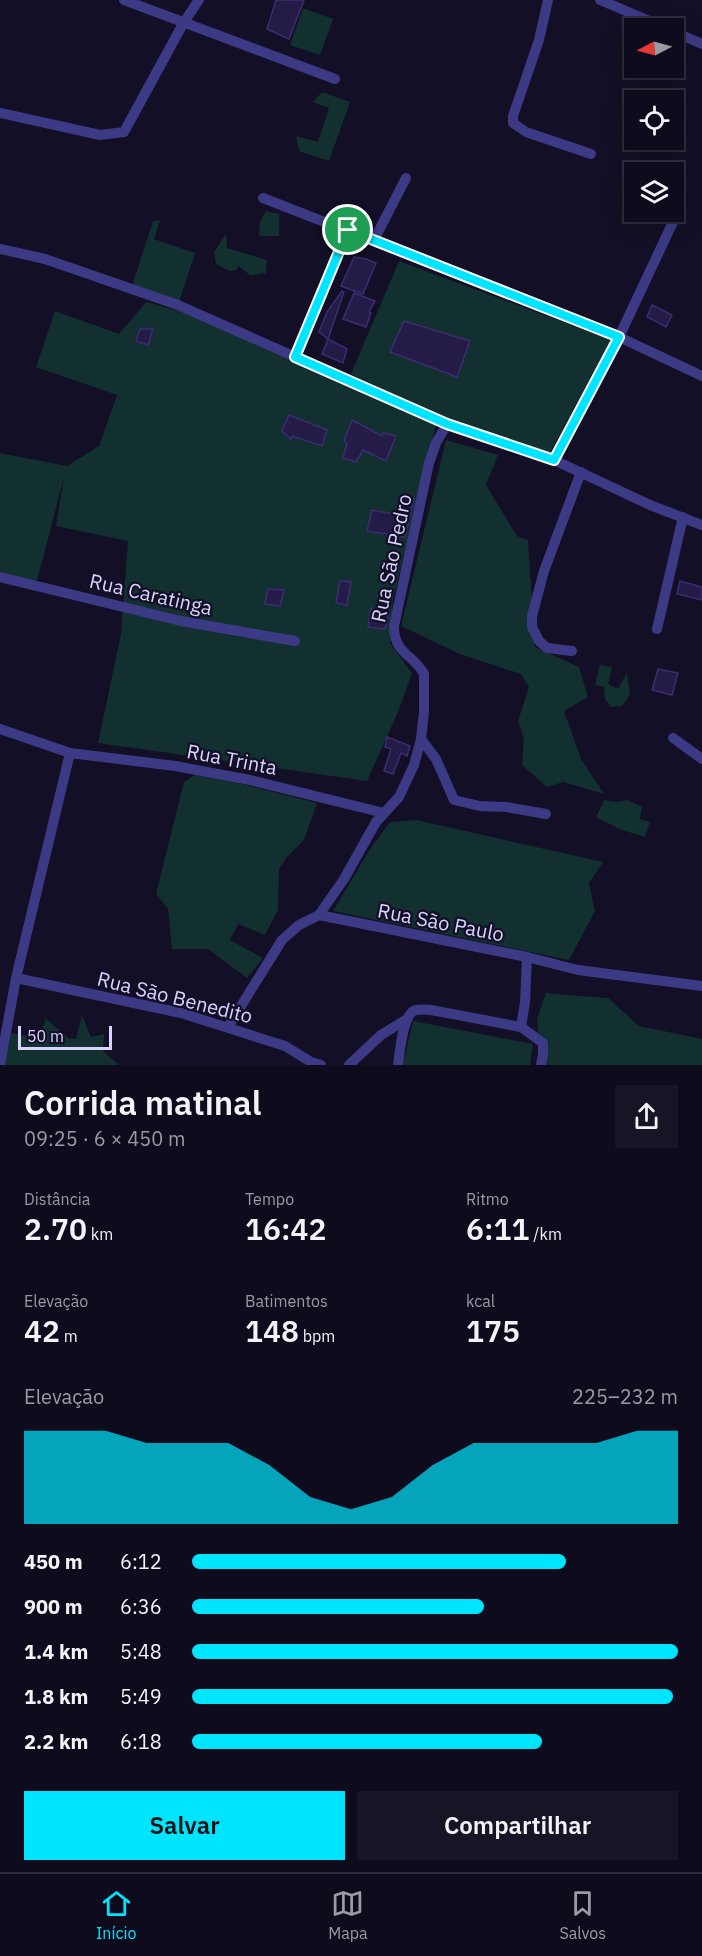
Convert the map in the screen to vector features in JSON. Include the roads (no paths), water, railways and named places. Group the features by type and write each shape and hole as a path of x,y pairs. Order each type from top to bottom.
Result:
{"street":[{"path":"124,0 335,79"},
{"path":"0,113 100,135 124,132 184,22 199,0"},
{"path":"548,0 539,40 513,116 513,123 526,132 591,154"},
{"path":"600,0 642,18"},
{"path":"684,36 702,44"},
{"path":"374,240 406,178"},
{"path":"263,198 619,337 702,376"},
{"path":"554,460 619,337 673,222"},
{"path":"295,357 348,230"},
{"path":"0,249 45,259 178,305 447,424 554,460 650,505 702,525"},
{"name":"Rua São Pedro","path":"319,915 344,879 376,822 399,797 414,765 421,739 426,694 424,674 396,642 394,626 429,463 436,443 447,424"},
{"path":"572,651 547,648 539,641 532,627 532,616 544,571 581,472"},
{"path":"657,629 683,517"},
{"name":"Rua Caratinga","path":"0,577 181,621 294,640"},
{"name":"Rua Trinta","path":"0,729 70,753 175,766 230,776 384,813"},
{"path":"673,738 702,759"},
{"path":"421,739 436,759 454,800 480,806 506,807 546,814"},
{"path":"0,1065 16,978 70,753"},
{"path":"228,1027 282,940 299,925 319,915"},
{"name":"Rua São Paulo","path":"319,915 527,957 579,970 702,986"},
{"path":"521,1027 525,1002 527,957"},
{"name":"Rua São Benedito","path":"16,978 181,1013 285,1046 311,1062 321,1065"},
{"path":"398,1065 407,1019 412,1012 431,1010 521,1027 543,1043 541,1065"},
{"path":"349,1065 381,1035 407,1019"}]}
